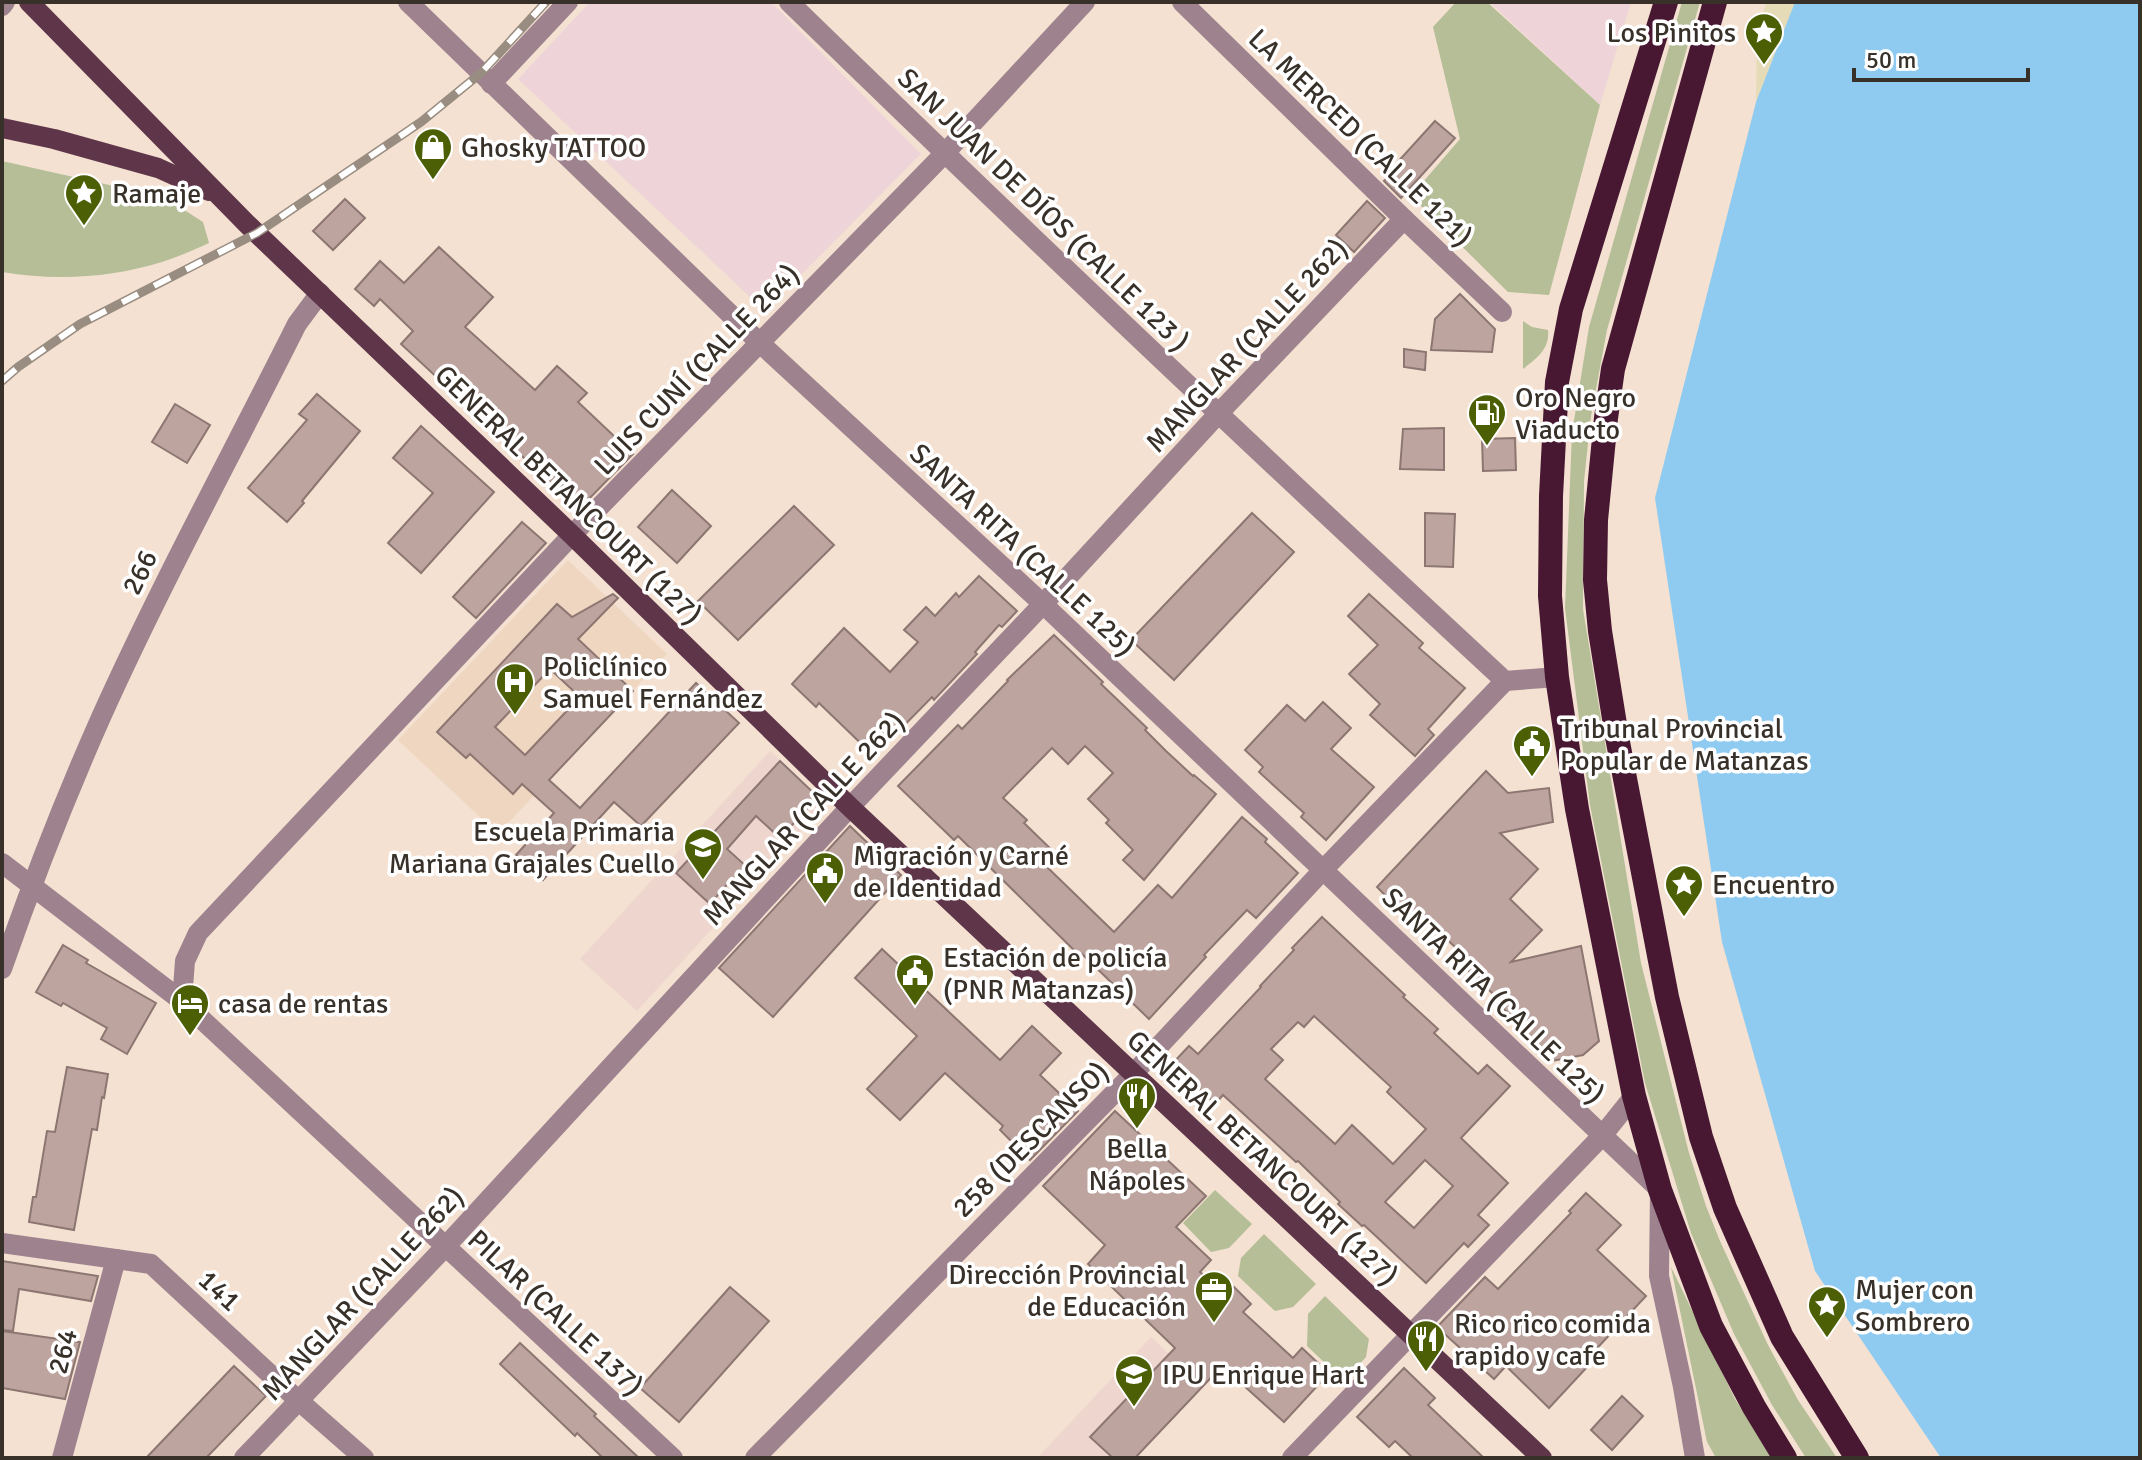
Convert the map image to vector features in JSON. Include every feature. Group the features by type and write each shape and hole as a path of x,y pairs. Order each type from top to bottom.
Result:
{"highway":[{"path":"1666,2 1571,309 1557,382 1550,596 1557,677 1577,809 1634,1096 1660,1190 1711,1326 1785,1458"},
{"path":"1715,2 1613,369 1596,520 1595,580 1617,737 1667,997 1701,1137 1725,1208 1782,1337 1857,1458"}],"main road":[{"name":"GENERAL BETANCOURT (127)","path":"29,2 220,196 850,807 1542,1458"},
{"path":"2,128 158,168 220,196"}],"street":[{"name":"SANTA RITA (CALLE 125)","path":"408,2 760,343 1043,604 1660,1190"},
{"path":"491,84 568,2"},
{"name":"SAN JUAN DE DÍOS (CALLE 123 )","path":"789,2 1218,414 1505,681"},
{"name":"LUIS CUNÍ (CALLE 264)","path":"182,1001 185,961 198,933 572,535 944,154 1085,2"},
{"name":"LA MERCED (CALLE 121)","path":"1182,2 1502,312"},
{"name":"MANGLAR (CALLE 262)","path":"244,1458 445,1247 850,807 1404,219"},
{"name":"266","path":"4,958 102,716 182,548 297,324 320,293"},
{"path":"1505,681 1557,677"},
{"name":"258 (DESCANSO)","path":"755,1458 1133,1074 1505,681"},
{"name":"PILAR (CALLE 137)","path":"2,863 182,1001 673,1458"},
{"path":"1292,1458 1602,1136 1634,1096"},
{"path":"1660,1190 1659,1276 1695,1458"},
{"name":"141","path":"2,1243 151,1264 364,1458"},
{"name":"264","path":"62,1458 116,1259"}],"shaded area":[{"path":"590,2 771,2 921,154 765,311 518,79"},
{"path":"1489,2 1631,2 1600,105"},
{"name":"Policlínico Samuel Fernández","path":"568,560 667,654 498,834 398,740"},
{"name":"Escuela Primaria Mariana Grajales Cuello","path":"770,751 826,804 637,1011 580,959"},
{"name":"IPU Enrique Hart","path":"1151,1337 1203,1386 1135,1458 1037,1458"}],"green space":[{"path":"1456,2 1487,2 1600,105 1549,295 1508,292 1411,196 1460,139 1433,27"},
{"path":"1682,2 1700,2 1607,330 1591,416 1584,481 1583,609 1641,963 1689,1153 1720,1241 1768,1345 1798,1400 1837,1458 1806,1458 1772,1405 1734,1334 1691,1233 1645,1083 1590,805 1565,608 1572,433 1589,327"},
{"path":"2,161 154,195 203,222 209,243 162,262 103,275 63,277 2,272"},
{"path":"1523,321 1532,327 1548,330 1548,337 1542,352 1523,369"},
{"path":"1215,1190 1252,1224 1229,1248 1211,1252 1183,1223"},
{"path":"1264,1234 1316,1284 1293,1307 1275,1311 1238,1276 1241,1258"},
{"path":"1671,1267 1735,1399 1772,1458 1716,1458 1707,1442"},
{"path":"1325,1296 1369,1339 1366,1357 1344,1381 1307,1346 1308,1314"}],"sand":[{"name":"Los Pinitos","path":"1767,2 1795,2 1756,102 1757,29"}],"water":[{"path":"1795,2 2140,2 2140,1458 1941,1458 1815,1271 1722,942 1655,498 1756,102"}],"building":[{"path":"1435,121 1455,138 1401,198 1384,181 1385,176"},
{"path":"345,199 365,218 333,250 313,231"},
{"path":"1367,201 1385,218 1354,252 1336,235"},
{"path":"439,247 493,297 465,327 535,390 557,366 587,393 578,402 633,454 579,509 401,344 413,331 380,299 374,306 355,289 380,261 404,283"},
{"path":"1460,294 1495,329 1492,352 1431,350 1435,319"},
{"path":"1404,349 1426,352 1425,370 1404,367"},
{"path":"317,394 360,431 287,522 248,488 307,420 299,414"},
{"path":"175,404 210,425 187,463 152,442"},
{"path":"421,426 494,492 421,573 388,543 433,493 393,458"},
{"path":"1444,428 1444,470 1400,469 1403,429"},
{"path":"1515,438 1516,470 1483,471 1482,439"},
{"path":"672,490 711,526 677,563 638,527"},
{"path":"794,506 834,545 738,640 698,601"},
{"path":"1252,513 1294,552 1174,680 1131,640"},
{"path":"1425,513 1455,514 1453,567 1425,566"},
{"path":"522,522 546,543 476,618 453,597"},
{"path":"979,576 1017,611 1002,627 999,625 934,700 932,697 874,756 819,703 816,707 792,684 844,628 890,672 918,642 904,630 926,607 935,616 956,593 959,597"},
{"path":"613,594 618,598 578,639 633,691 549,780 580,808 696,683 739,723 641,826 614,802 543,880 516,855 554,813 522,784 513,794 470,754 466,758 437,732 557,604 572,617","holes":["550,669 580,697 525,755 495,727"]},
{"path":"1369,594 1423,643 1419,648 1465,688 1428,729 1434,735 1415,756 1370,715 1380,704 1349,674 1378,645 1348,616"},
{"path":"1054,635 1103,682 1101,684 1166,751 1216,794 1144,880 1123,860 1133,850 1088,799 1113,773 1085,746 1068,764 1052,748 1003,798 1058,856 1047,867 1114,932 1158,885 1172,898 1242,817 1298,873 1256,918 1247,910 1149,1019 958,836 954,840 898,786 958,725 962,729"},
{"path":"1323,702 1351,728 1331,749 1374,787 1326,840 1301,817 1304,813 1259,772 1263,767 1245,750 1287,705 1305,721"},
{"path":"780,761 818,797 780,838 756,816 727,849 748,868 735,882 732,879 710,904 676,873"},
{"path":"1486,771 1508,793 1549,788 1553,822 1500,833 1538,869 1510,899 1542,930 1511,962 1581,946 1599,1041 1583,1055 1552,1061 1501,1006 1504,1004 1462,965 1468,959 1427,921 1419,930 1377,887"},
{"name":"Migración y Carné de Identidad","path":"850,826 901,875 773,1017 719,968"},
{"path":"1322,917 1405,995 1403,997 1438,1029 1434,1033 1478,1074 1487,1065 1510,1086 1461,1138 1508,1183 1478,1215 1489,1225 1468,1247 1464,1243 1426,1283 1338,1204 1340,1202 1298,1161 1223,1095 1215,1104 1172,1064 1189,1046 1198,1054 1294,950 1292,948","holes":["1314,1016 1391,1087 1387,1092 1426,1129 1393,1164 1352,1125 1335,1144 1265,1079 1283,1060 1271,1049 1298,1022 1304,1027","1425,1160 1453,1186 1414,1228 1385,1202"]},
{"path":"63,945 88,960 86,963 156,1003 127,1054 101,1039 107,1028 36,992"},
{"path":"882,949 1000,1060 1032,1026 1061,1053 1040,1075 1078,1111 1030,1160 1000,1130 1003,1126 945,1073 900,1120 867,1089 917,1036 855,978"},
{"path":"67,1067 108,1074 97,1130 92,1129 74,1230 29,1222 47,1131 55,1132"},
{"path":"1115,1111 1206,1196 1176,1227 1211,1260 1200,1272 1226,1296 1234,1287 1251,1304 1243,1312 1293,1358 1302,1348 1319,1364 1310,1373 1320,1383 1284,1422 1222,1366 1135,1458 1113,1458 1090,1437 1175,1348 1088,1264 1105,1245 1043,1186"},
{"path":"1586,1193 1621,1225 1597,1250 1646,1296 1585,1361 1589,1365 1549,1408 1506,1366 1494,1379 1437,1327 1485,1277 1498,1289 1571,1213 1569,1211"},
{"path":"2,1261 98,1276 91,1301 19,1289 13,1331 2,1330"},
{"path":"730,1287 769,1321 679,1422 640,1388"},
{"path":"2,1331 80,1342 65,1399 2,1388"},
{"path":"520,1343 639,1458 603,1458 577,1433 575,1436 500,1364"},
{"path":"234,1366 266,1396 206,1458 146,1458"},
{"path":"1404,1368 1435,1398 1428,1405 1484,1458 1413,1458 1395,1441 1389,1447 1357,1417"},
{"path":"1622,1396 1643,1416 1612,1450 1591,1430"}],"railway":[{"path":"2,381 80,324 257,233 421,122 481,73 546,2"}],"place":[{"name":"Los Pinitos","path":"1764,66"},
{"name":"Ghosky TATTOO","path":"433,181"},
{"name":"Ramaje","path":"84,227"},
{"name":"Oro Negro Viaducto","path":"1487,447"},
{"name":"Policlínico Samuel Fernández","path":"515,716"},
{"name":"Tribunal Provincial Popular de Matanzas","path":"1532,778"},
{"name":"Escuela Primaria Mariana Grajales Cuello","path":"703,881"},
{"name":"Migración y Carné de Identidad","path":"825,905"},
{"name":"Encuentro","path":"1684,918"},
{"name":"Estación de policía (PNR Matanzas)","path":"915,1007"},
{"name":"casa de rentas","path":"190,1037"},
{"name":"Bella Nápoles","path":"1137,1130"},
{"name":"Dirección Provincial de Educación","path":"1214,1324"},
{"name":"Mujer con Sombrero","path":"1827,1339"},
{"name":"Rico rico comida rapido y cafe","path":"1426,1373"},
{"name":"IPU Enrique Hart","path":"1134,1408"}]}
